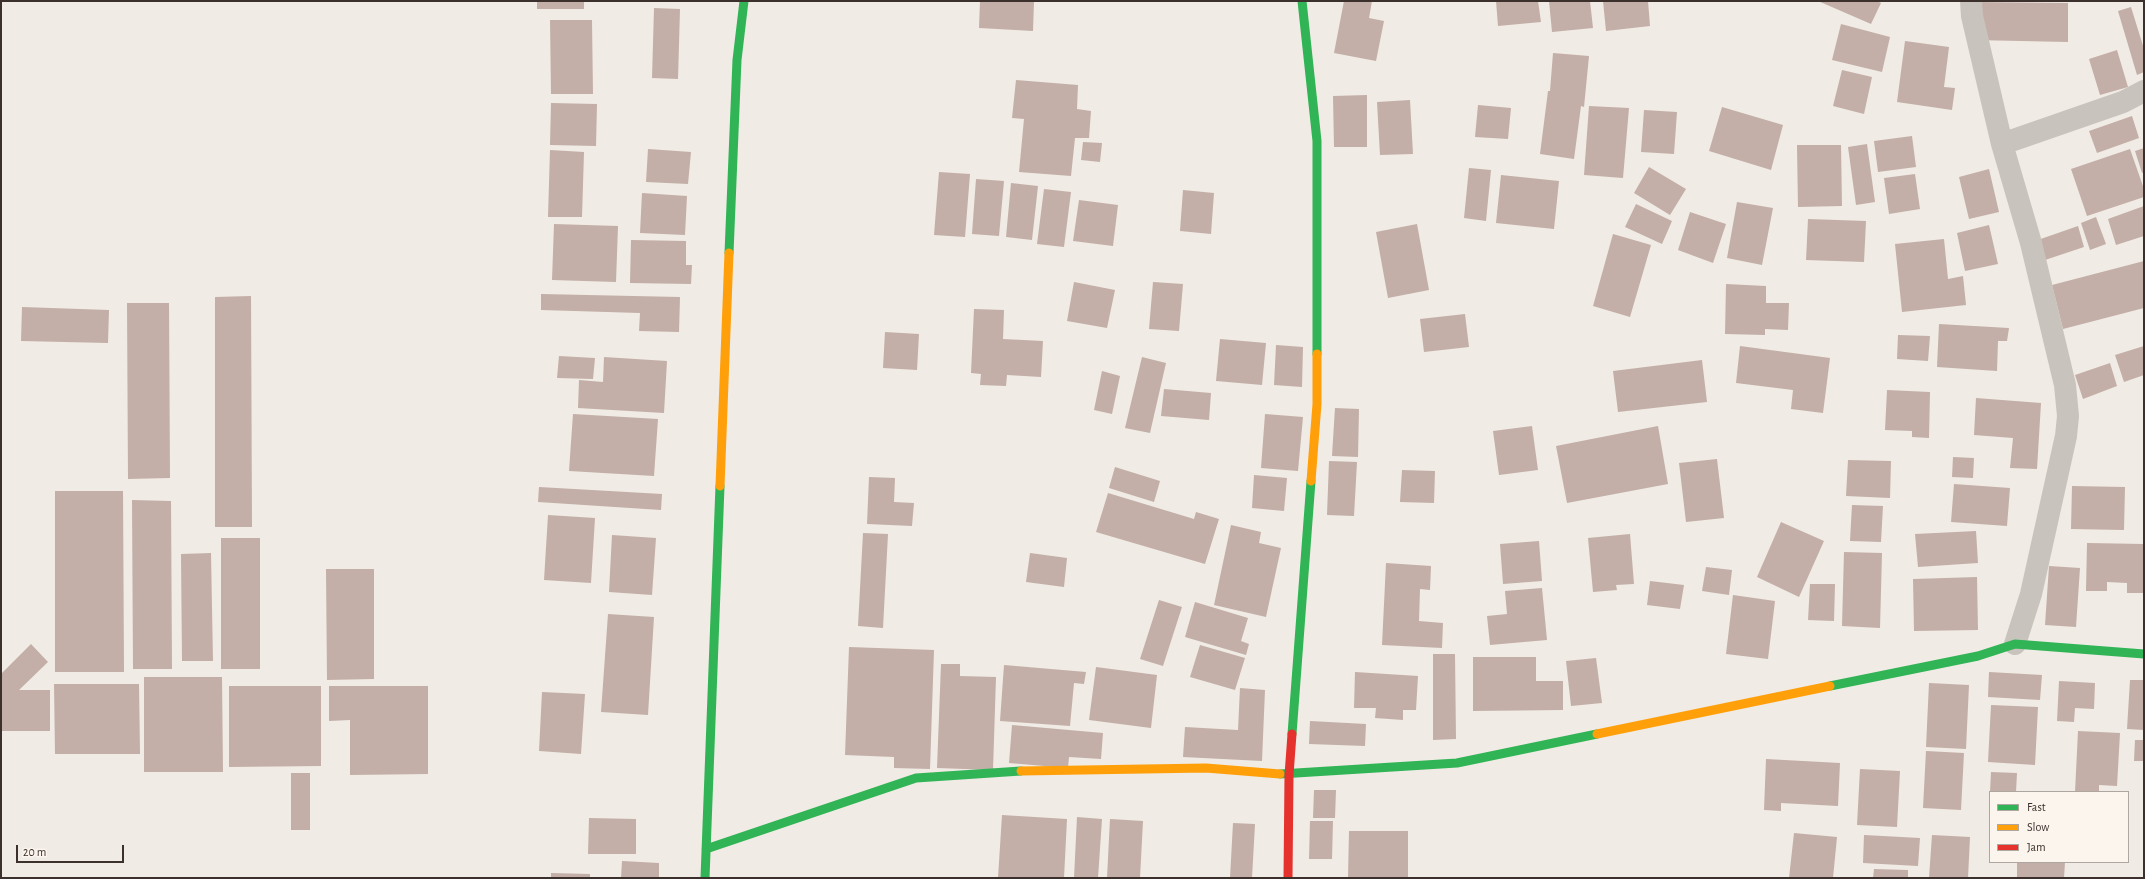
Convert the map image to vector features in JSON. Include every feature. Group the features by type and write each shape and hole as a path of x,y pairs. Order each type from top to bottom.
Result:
{"street":[{"path":"705,878 737,68 744,1"},
{"path":"1288,878 1289,775 1317,404 1317,141 1302,1"},
{"path":"1971,1 1972,16 2002,144 2031,243 2065,386 2068,416 2066,436 2031,594 2015,644"},
{"path":"2002,144 2123,102 2144,91"},
{"path":"706,849 916,778 1034,770 1206,768 1289,775 1457,763 1978,656 2015,644 2144,654"}],"building":[{"path":"537,1 584,1 584,9 537,9"},
{"path":"980,1 1034,1 1033,31 979,28"},
{"path":"1344,1 1372,1 1369,18 1384,21 1376,61 1334,53"},
{"path":"1496,1 1538,1 1541,22 1498,26"},
{"path":"1549,1 1590,1 1593,28 1552,32"},
{"path":"1603,1 1648,1 1650,26 1606,31"},
{"path":"1818,1 1877,1 1881,3 1871,24"},
{"path":"1974,2 2068,3 2068,42 1973,40"},
{"path":"2131,7 2144,49 2144,72 2137,75 2118,11"},
{"path":"654,8 680,9 678,79 652,78"},
{"path":"550,20 592,20 593,94 551,94"},
{"path":"1841,24 1890,37 1882,72 1832,60"},
{"path":"1905,41 1949,47 1944,87 1955,88 1952,110 1897,102"},
{"path":"2117,50 2128,87 2100,95 2089,59"},
{"path":"1553,53 1589,56 1584,107 1581,106 1574,159 1540,154 1548,91 1550,91"},
{"path":"1842,70 1872,77 1864,114 1833,106"},
{"path":"1016,80 1078,85 1077,109 1091,111 1089,138 1075,138 1071,176 1019,172 1024,119 1012,118"},
{"path":"1367,95 1367,147 1334,147 1333,96"},
{"path":"1410,100 1413,154 1380,155 1377,102"},
{"path":"551,103 597,104 596,146 550,145"},
{"path":"1478,105 1511,108 1508,139 1475,137"},
{"path":"1589,106 1629,108 1623,178 1584,175"},
{"path":"1722,107 1783,125 1771,170 1709,151"},
{"path":"1644,110 1677,112 1674,154 1641,152"},
{"path":"2132,116 2139,138 2097,153 2089,131"},
{"path":"1912,136 1916,167 1878,172 1874,141"},
{"path":"1083,142 1102,143 1100,162 1081,160"},
{"path":"1867,144 1875,202 1856,205 1848,147"},
{"path":"1797,145 1841,145 1842,206 1798,207"},
{"path":"2144,148 2144,172 2142,173 2135,151"},
{"path":"648,149 691,152 688,184 646,182"},
{"path":"2130,149 2144,189 2144,197 2087,216 2071,169"},
{"path":"550,150 584,152 582,217 548,217"},
{"path":"1649,167 1686,189 1670,215 1634,193"},
{"path":"1469,168 1491,170 1486,221 1464,218"},
{"path":"1989,169 1999,212 1969,219 1959,177"},
{"path":"939,172 970,174 965,237 934,235"},
{"path":"1915,174 1920,209 1889,214 1884,178"},
{"path":"1501,175 1559,181 1554,229 1496,223"},
{"path":"976,179 1004,181 999,236 972,234"},
{"path":"1011,183 1038,186 1032,240 1006,237"},
{"path":"1044,189 1071,192 1064,247 1037,244"},
{"path":"1183,190 1214,193 1211,234 1180,231"},
{"path":"642,193 687,196 685,235 640,233"},
{"path":"1079,200 1118,205 1113,246 1073,241"},
{"path":"1737,202 1773,208 1762,265 1727,258"},
{"path":"1636,204 1672,221 1662,244 1625,227"},
{"path":"2144,206 2144,236 2116,245 2108,219"},
{"path":"1690,212 1726,224 1713,263 1678,250"},
{"path":"2096,217 2106,244 2090,250 2081,223"},
{"path":"1808,219 1866,221 1864,262 1806,260"},
{"path":"554,224 618,226 616,282 552,280"},
{"path":"1417,224 1429,290 1388,298 1376,232"},
{"path":"1989,225 1998,264 1965,271 1957,233"},
{"path":"2078,226 2084,247 2042,261 2035,241"},
{"path":"1613,234 1651,245 1630,317 1593,306"},
{"path":"1944,239 1948,279 1963,276 1966,305 1902,312 1895,244"},
{"path":"631,240 686,241 686,265 692,265 691,284 630,283"},
{"path":"2144,261 2144,308 2063,329 2052,285"},
{"path":"1074,282 1115,290 1107,328 1067,321"},
{"path":"1153,282 1183,284 1179,331 1149,329"},
{"path":"1726,284 1766,286 1766,303 1789,303 1788,330 1765,329 1765,335 1725,334"},
{"path":"541,294 680,297 679,332 639,331 640,313 541,310"},
{"path":"251,296 252,527 215,527 215,297"},
{"path":"127,303 169,303 170,478 128,479"},
{"path":"22,307 109,310 108,343 21,341"},
{"path":"974,309 1004,310 1003,339 1043,341 1041,377 1007,375 1006,386 980,385 981,374 971,373"},
{"path":"1465,314 1469,347 1424,352 1420,319"},
{"path":"1939,324 2009,328 2007,341 1998,341 1997,371 1937,367"},
{"path":"885,332 919,334 917,370 883,368"},
{"path":"1898,335 1930,336 1928,361 1897,359"},
{"path":"1220,339 1266,343 1262,385 1216,381"},
{"path":"1276,345 1303,347 1302,387 1274,385"},
{"path":"1740,346 1830,358 1823,413 1791,409 1793,390 1736,383"},
{"path":"2144,346 2144,375 2124,382 2115,355"},
{"path":"559,356 595,358 593,379 557,378"},
{"path":"604,357 667,361 664,413 578,408 579,380 603,382"},
{"path":"1142,357 1166,363 1150,433 1125,428"},
{"path":"1702,360 1707,402 1618,412 1613,371"},
{"path":"2110,363 2117,386 2083,399 2075,375"},
{"path":"1102,371 1120,376 1112,414 1094,410"},
{"path":"1164,389 1211,393 1209,420 1161,416"},
{"path":"1887,390 1930,392 1929,438 1912,437 1912,431 1885,430"},
{"path":"1976,398 2041,403 2037,469 2010,468 2013,438 1974,435"},
{"path":"1335,408 1359,409 1358,457 1332,456"},
{"path":"573,414 658,419 654,476 569,471"},
{"path":"1265,414 1303,417 1298,471 1261,468"},
{"path":"1532,426 1538,470 1499,475 1493,431"},
{"path":"1658,426 1668,484 1567,503 1556,446"},
{"path":"1953,457 1974,458 1973,478 1952,477"},
{"path":"1717,459 1724,518 1686,522 1679,463"},
{"path":"1848,460 1891,461 1890,498 1846,496"},
{"path":"1329,461 1357,462 1354,516 1327,515"},
{"path":"1115,467 1160,481 1154,502 1109,488"},
{"path":"1402,470 1435,471 1434,503 1400,502"},
{"path":"1254,475 1287,478 1284,511 1252,508"},
{"path":"869,477 895,478 894,502 914,503 912,526 867,524"},
{"path":"1954,484 2010,488 2007,526 1951,522"},
{"path":"2072,486 2125,487 2124,530 2071,529"},
{"path":"539,487 662,494 661,510 538,502"},
{"path":"55,491 123,491 124,672 55,672"},
{"path":"1108,493 1194,519 1196,512 1219,519 1205,564 1096,532"},
{"path":"132,500 171,501 172,669 133,669"},
{"path":"1852,505 1883,506 1881,542 1850,541"},
{"path":"548,515 595,518 591,583 544,580"},
{"path":"1781,522 1824,541 1799,597 1757,577"},
{"path":"1231,525 1261,532 1259,543 1281,548 1266,617 1214,605"},
{"path":"1976,531 1978,563 1918,567 1915,534"},
{"path":"863,533 888,534 883,628 858,626"},
{"path":"1630,534 1634,584 1616,585 1617,590 1593,592 1588,538"},
{"path":"612,535 656,538 652,595 609,592"},
{"path":"221,538 260,538 260,669 221,669"},
{"path":"1539,541 1542,581 1503,584 1500,544"},
{"path":"2087,543 2144,544 2144,593 2127,593 2127,583 2107,582 2107,591 2086,591"},
{"path":"1844,552 1882,553 1880,628 1842,626"},
{"path":"211,553 213,661 182,661 181,554"},
{"path":"1030,553 1067,558 1064,587 1026,582"},
{"path":"1386,563 1431,566 1430,590 1420,589 1419,621 1443,623 1442,648 1382,645"},
{"path":"2049,566 2080,568 2076,627 2045,625"},
{"path":"1706,567 1732,570 1729,595 1702,591"},
{"path":"326,569 374,569 374,679 327,680"},
{"path":"1977,577 1978,630 1914,631 1913,579"},
{"path":"1650,581 1684,585 1680,609 1647,605"},
{"path":"1810,584 1835,584 1834,621 1808,620"},
{"path":"1542,588 1547,640 1490,645 1487,616 1507,614 1505,591"},
{"path":"1733,595 1775,601 1768,659 1726,654"},
{"path":"1159,600 1182,607 1163,666 1140,659"},
{"path":"1195,602 1248,618 1241,641 1249,644 1246,655 1185,637"},
{"path":"608,614 654,617 648,715 601,712"},
{"path":"31,644 48,662 19,690 50,690 50,731 1,731 1,674"},
{"path":"1200,645 1245,658 1235,690 1190,677"},
{"path":"849,647 934,650 930,769 894,768 894,757 845,755"},
{"path":"1433,654 1455,654 1456,739 1433,740"},
{"path":"1473,657 1536,657 1536,681 1563,681 1563,710 1473,711"},
{"path":"1596,658 1602,703 1571,706 1566,661"},
{"path":"941,664 960,664 960,676 996,677 993,770 937,768"},
{"path":"1004,665 1086,672 1084,684 1074,683 1070,726 1000,721"},
{"path":"1096,667 1157,675 1151,728 1089,720"},
{"path":"1355,672 1418,676 1416,710 1403,710 1403,720 1375,718 1376,708 1354,708"},
{"path":"1989,672 2042,675 2040,700 1988,697"},
{"path":"144,677 222,677 223,772 144,772"},
{"path":"2130,680 2144,680 2144,730 2127,729"},
{"path":"2059,681 2095,683 2094,709 2075,708 2074,722 2057,721"},
{"path":"1929,683 1969,685 1966,749 1926,747"},
{"path":"54,684 139,684 140,754 55,754"},
{"path":"229,686 321,686 321,766 229,767"},
{"path":"329,686 428,686 428,774 350,775 350,720 329,721"},
{"path":"1240,688 1265,690 1262,761 1183,757 1185,727 1238,730"},
{"path":"542,692 585,694 581,754 539,751"},
{"path":"1991,705 2038,707 2035,765 1988,762"},
{"path":"1310,721 1366,724 1365,746 1309,744"},
{"path":"1012,725 1103,733 1101,759 1069,757 1068,768 1009,763"},
{"path":"2078,731 2120,733 2117,786 2099,785 2099,791 2075,791"},
{"path":"2135,740 2144,740 2144,761 2134,761"},
{"path":"1926,751 1964,753 1961,810 1923,808"},
{"path":"1766,759 1840,763 1838,806 1781,803 1781,811 1764,810"},
{"path":"1860,769 1900,771 1897,827 1857,825"},
{"path":"1991,772 2017,773 2016,791 1990,791"},
{"path":"291,773 310,773 310,830 291,830"},
{"path":"1314,790 1336,790 1335,818 1313,818"},
{"path":"1002,815 1067,819 1064,878 998,878"},
{"path":"1077,817 1102,819 1098,878 1074,878"},
{"path":"589,818 636,819 636,854 588,854"},
{"path":"1110,819 1143,821 1140,878 1107,878"},
{"path":"1310,821 1333,821 1332,859 1309,859"},
{"path":"1233,823 1255,824 1252,878 1230,878"},
{"path":"1349,831 1408,831 1408,878 1348,878"},
{"path":"1794,833 1837,837 1833,878 1789,878"},
{"path":"1864,835 1920,838 1918,866 1863,863"},
{"path":"1932,835 1970,837 1968,878 1929,878"},
{"path":"622,861 659,863 659,878 621,878"},
{"path":"2017,863 2065,863 2064,878 2017,878"},
{"path":"1874,869 1908,870 1908,878 1873,878"},
{"path":"551,873 590,874 590,878 551,878"}],"traffic: fast":[{"path":"729,253 737,60 744,1"},
{"path":"1302,1 1317,141 1317,354"},
{"path":"1292,734 1311,481"},
{"path":"705,878 720,486"},
{"path":"1830,686 1978,656 2015,644 2144,654"},
{"path":"1280,774 1457,763 1597,734"},
{"path":"706,849 916,778 1021,771"}],"traffic: slow":[{"path":"720,486 729,253"},
{"path":"1311,481 1317,404 1317,354"},
{"path":"1597,734 1830,686"},
{"path":"1021,771 1206,768 1280,774"}],"traffic: jam":[{"path":"1288,878 1289,775 1292,734"}]}
